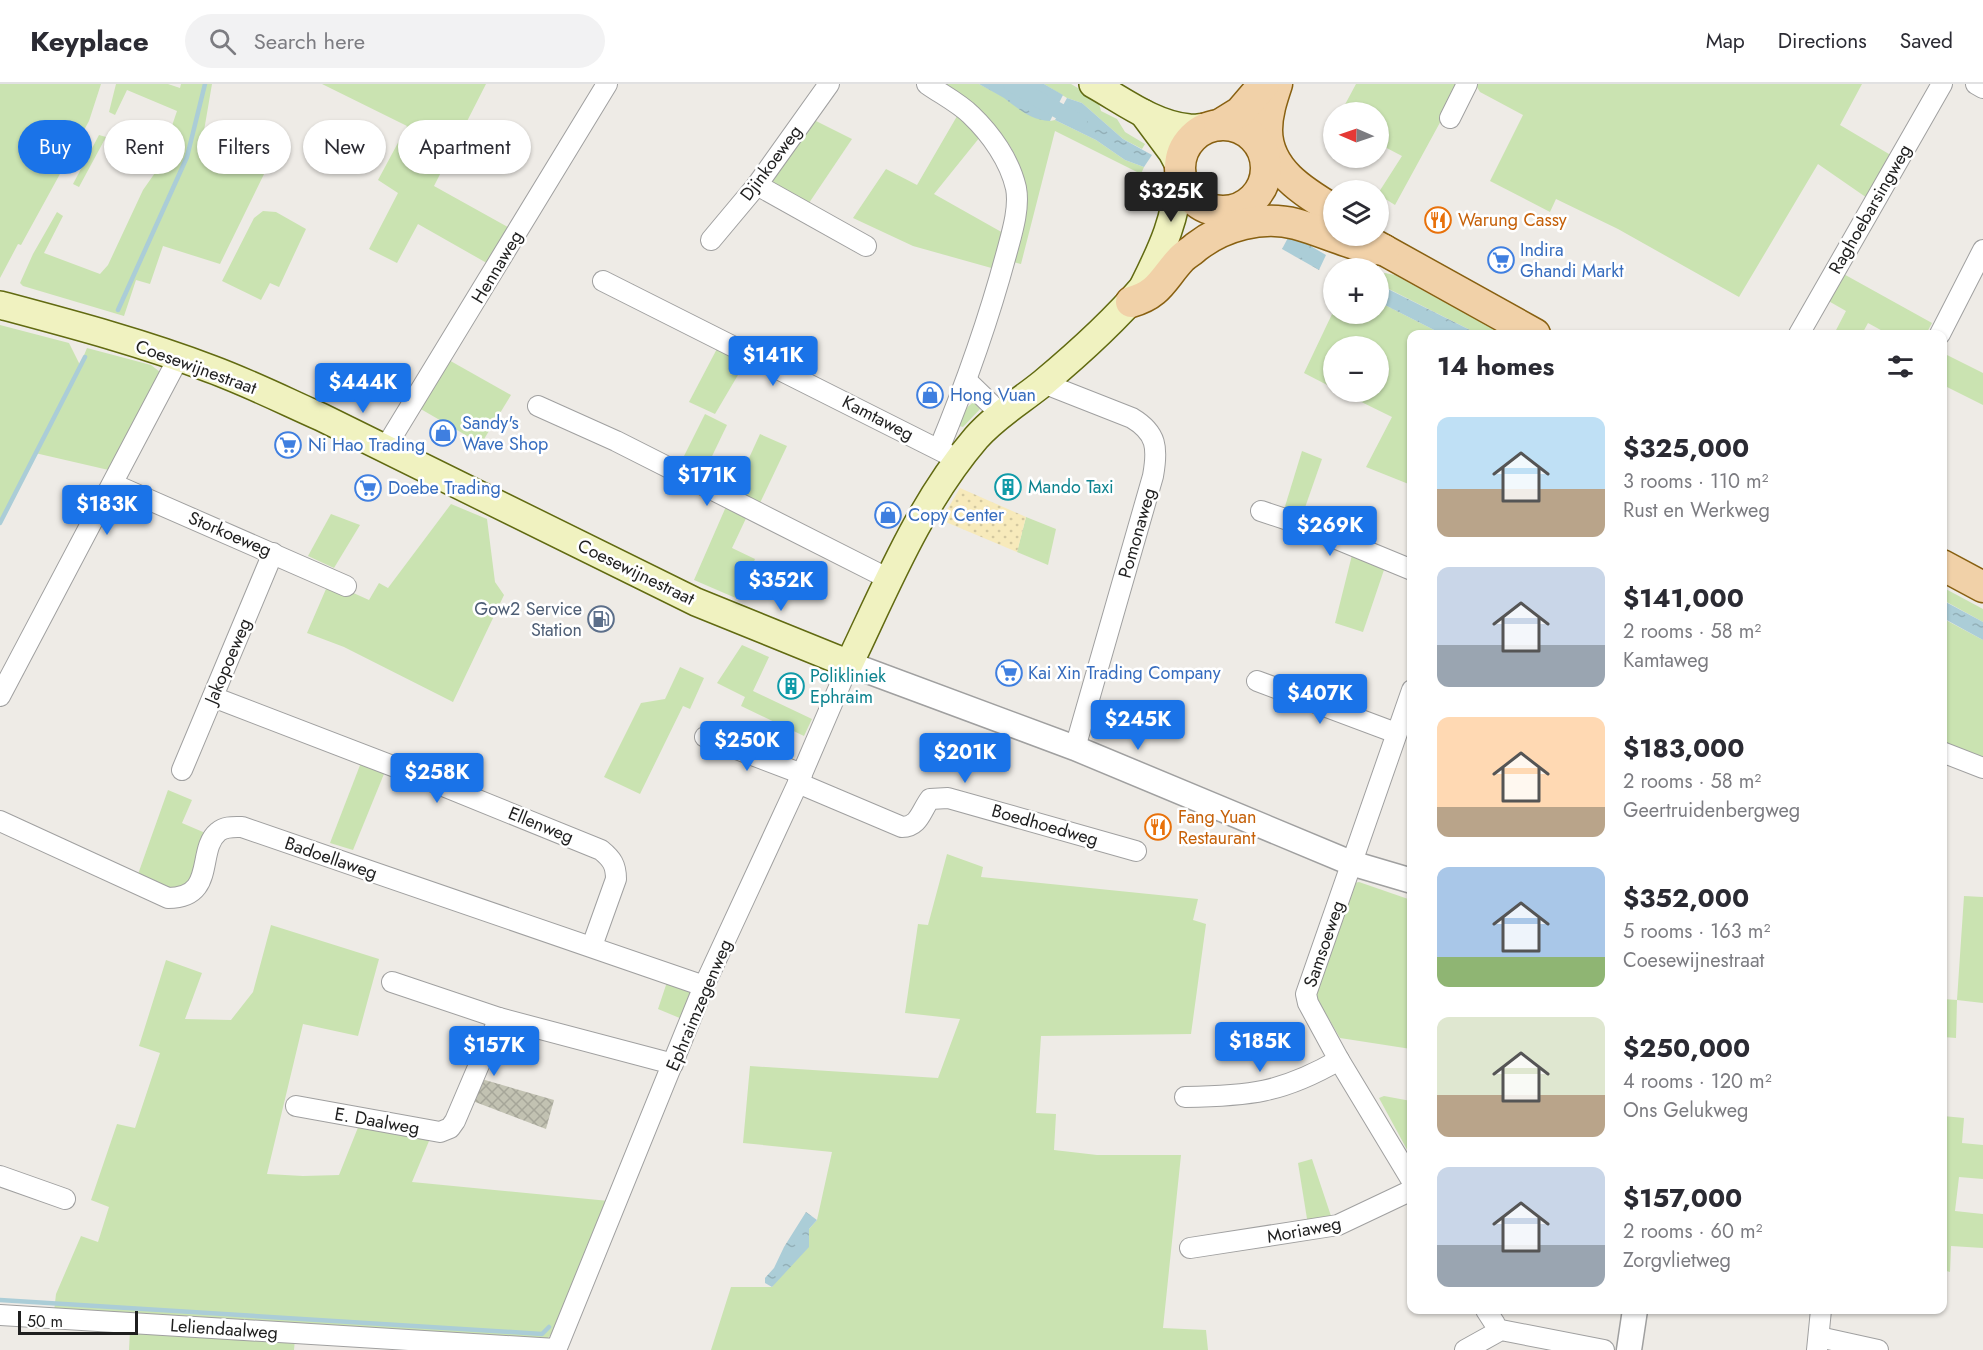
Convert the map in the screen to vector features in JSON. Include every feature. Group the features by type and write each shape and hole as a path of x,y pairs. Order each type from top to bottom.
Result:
{"main road":[{"path":"1093,84 1142,112 1188,128 1230,125 1241,128 1258,142"},
{"path":"1138,293 1164,244 1173,221 1180,160 1186,146 1195,135 1240,112 1266,84"},
{"path":"849,664 889,579 938,488 949,455 977,437 1001,414 1043,383 1138,293 1192,234 1259,194 1267,173 1267,162 1258,142 1257,120 1266,84"},
{"path":"1277,84 1268,112 1266,132 1271,151 1288,178 1323,209"},
{"path":"1142,112 1172,152 1185,189 1206,209 1220,212 1239,208 1287,208 1323,215"},
{"path":"1267,173 1279,186 1323,211"},
{"path":"1138,293 1143,298 1155,291 1182,259 1203,242 1226,230 1263,221 1295,224 1323,234"},
{"path":"1377,246 1528,330"},
{"name":"Coesewijnestraat","path":"0,306 179,357 262,391 696,602 849,664"},
{"path":"1947,568 1983,587"}],"street":[{"name":"Hennaweg","path":"384,450 607,84"},
{"name":"Djinkoeweg","path":"711,240 757,185 829,84"},
{"path":"927,84 970,114 992,138 1008,164 1016,189 1011,235 994,298 967,381 949,455"},
{"path":"1450,118 1467,84"},
{"name":"Raghoebarsingweg","path":"1800,330 1942,84"},
{"path":"1976,84 1983,88"},
{"path":"757,185 866,246"},
{"path":"1942,330 1983,250"},
{"name":"Kamtaweg","path":"603,280 949,455"},
{"path":"0,696 179,357"},
{"path":"967,381 1001,414"},
{"name":"Pomonaweg","path":"1043,383 1143,424 1151,434 1156,447 1153,476 1075,748"},
{"path":"538,406 616,441 889,579"},
{"name":"Storkoeweg","path":"113,484 346,586"},
{"path":"1261,510 1407,568"},
{"name":"Jakopoeweg","path":"182,770 273,553"},
{"name":"Coesewijnestraat","path":"849,664 1075,748 1351,863 1407,880"},
{"name":"Ephraimzegenweg","path":"556,1350 704,986 800,779 849,664"},
{"path":"1257,681 1396,734"},
{"name":"Ellenweg","path":"213,697 601,850 610,857 616,867 616,879 592,946"},
{"name":"Samsoeweg","path":"1407,704 1306,994 1308,1003 1339,1060 1407,1173"},
{"path":"705,737 800,779"},
{"path":"1947,754 1983,768"},
{"name":"Boedhoedweg","path":"800,779 902,827 910,827 917,822 930,799 948,798 1136,851"},
{"name":"Badoellaweg","path":"0,821 168,898 184,896 192,892 200,880 211,841 219,831 228,827 242,827 704,986"},
{"path":"392,982 499,1018 673,1064"},
{"name":"E. Daalweg","path":"296,1106 440,1132 450,1128 499,1018"},
{"path":"1185,1097 1232,1096 1280,1088 1313,1075 1339,1060"},
{"path":"0,1176 65,1199"},
{"name":"Moriaweg","path":"1190,1248 1338,1225 1407,1192"},
{"path":"1629,1350 1634,1314"},
{"path":"1821,1314 1818,1343 1878,1350"},
{"name":"Leliendaalweg","path":"0,1315 556,1350"},
{"path":"1465,1350 1501,1330 1604,1350"}],"shaded area":[{"path":"478,1078 554,1100 546,1129 470,1100"}],"green space":[{"path":"0,84 101,84 89,120 18,120 18,174 60,174 0,278"},
{"path":"116,84 168,84 180,88 181,84 212,84 206,120 197,120 197,174 264,174 220,264 163,246 150,284 136,280 124,316 23,286 20,283 33,254 57,212 63,216 44,253 100,274 108,265 143,190 154,174 185,174 185,120 174,120 177,111 127,90 115,115 109,112"},
{"path":"322,84 486,84 468,120 398,122"},
{"path":"936,84 979,84 1050,121 1055,120 1096,140 1125,160 1144,167 1141,174 1055,131 1021,264 1009,261 1022,184 1022,174 1015,155 1010,145 989,120"},
{"path":"1044,84 1071,84 1098,100 1101,111 1117,119 1125,132 1145,144 1142,149 1123,139 1082,103 1067,98"},
{"path":"1356,84 1461,84 1395,205 1389,201 1389,180 1387,180 1402,156 1389,149 1389,102 1346,102"},
{"path":"1475,84 1862,84 1840,125 1894,157 1870,200 1818,164 1739,297 1618,229 1556,199 1550,212 1490,181 1523,115 1480,92"},
{"path":"960,111 984,132 934,194 1005,234 995,269 913,246 853,218 886,169 917,185"},
{"path":"810,118 852,139 807,206 767,180"},
{"path":"99,135 104,136 92,163 92,148"},
{"path":"398,143 398,174 440,174 434,186 513,230 492,266 418,224 397,263 369,249 398,193 378,180 381,174 386,174 386,165"},
{"path":"78,174 86,174 79,187 73,184"},
{"path":"263,211 276,212 306,229 279,287 270,283 261,300 222,281 254,218"},
{"path":"1840,272 1932,323 1928,330 1881,330 1868,323 1864,330 1836,330 1846,311 1825,299"},
{"path":"1389,274 1448,302 1497,330 1470,330 1389,289"},
{"path":"1389,307 1434,330 1407,330 1407,483 1366,467 1392,417 1361,402 1389,402 1389,336 1323,336 1323,383 1304,373 1327,324 1389,324"},
{"path":"0,325 69,343 80,365 87,348 151,365 160,372 113,471 35,453 0,523"},
{"path":"720,343 748,358 715,414 689,402"},
{"path":"1947,355 1983,373 1983,405 1947,387"},
{"path":"447,359 511,395 481,444 419,408"},
{"path":"975,401 982,407 963,427 959,426 964,412"},
{"path":"705,414 727,425 702,477 679,466"},
{"path":"760,434 787,446 759,505 733,493"},
{"path":"1302,451 1322,459 1301,519 1283,513"},
{"path":"728,502 749,512 732,548 755,559 738,599 694,580"},
{"path":"451,504 487,519 495,582 504,595 453,702 344,647 307,633 329,582 369,600 379,583 388,588"},
{"path":"331,514 360,525 334,568 308,556"},
{"path":"1026,517 1056,529 1048,565 1017,552"},
{"path":"1354,547 1388,558 1363,632 1335,623"},
{"path":"1947,590 1983,609 1983,622 1947,602"},
{"path":"1947,621 1983,640 1983,761 1947,747"},
{"path":"742,645 769,657 753,691 812,719 804,736 741,706 745,697 717,683"},
{"path":"680,667 704,678 690,709 683,706 640,794 604,777 641,703 665,699"},
{"path":"362,760 386,769 353,850 330,843"},
{"path":"168,790 192,800 182,823 210,835 194,879 175,891 137,877"},
{"path":"947,854 983,867 981,877 1198,899 1193,920 1206,924 1191,1034 1041,1036 1036,1113 1056,1114 1054,1150 1097,1155 1181,1155 1163,1328 1206,1330 1208,1350 711,1350 731,1287 772,1287 817,1220 832,1152 743,1143 750,1066 938,1078 960,1019 905,1013 918,924 928,925"},
{"path":"1359,882 1407,899 1407,1048 1340,1038 1316,997 1316,989 1354,883"},
{"path":"1964,896 1983,897 1983,1003 1957,1000"},
{"path":"271,925 379,959 358,1036 303,1024 267,1174 339,1175 361,1120 434,1129 412,1182 609,1201 553,1332 547,1339 54,1312 56,1294 81,1236 98,1242 109,1207 91,1200 117,1124 135,1128 160,1053 139,1046 166,960 202,973 185,1019 231,1020 253,992"},
{"path":"669,976 695,988 682,1019 658,1009"},
{"path":"1947,999 1957,1000 1956,1038 1947,1037"},
{"path":"1384,1096 1407,1100 1407,1150 1379,1098"},
{"path":"1947,1116 1964,1118 1962,1143 1983,1145 1983,1179 1959,1177 1955,1211 1983,1214 1983,1248 1951,1246 1950,1272 1947,1271"},
{"path":"1312,1159 1332,1219 1308,1225 1298,1163"},
{"path":"130,1330 295,1339 294,1350 129,1350"}],"sand":[{"path":"960,488 1026,517 1017,552 941,520"}],"water":[{"path":"979,84 1044,84 1063,95 1050,121 1036,119"},
{"path":"1067,98 1082,103 1123,139 1152,155 1144,167 1125,160 1096,140 1055,120"},
{"path":"1290,234 1326,255 1319,270 1282,249"},
{"path":"1389,290 1470,330 1434,330 1389,307"},
{"path":"1947,603 1983,622 1983,640 1947,620"},
{"path":"806,1212 817,1220 809,1229 809,1247 772,1287 765,1283 765,1278 774,1268"}],"waterway":[{"path":"118,310 187,157 205,84"},
{"path":"1011,84 1079,122"},
{"path":"0,523 85,357"},
{"path":"0,1300 542,1334 549,1327"}],"place":[{"name":"Warung Cassy","path":"1438,220"},
{"name":"Indira Ghandi Markt","path":"1501,260"},
{"name":"Hong Vuan","path":"930,395"},
{"name":"Sandy's Wave Shop","path":"443,433"},
{"name":"Ni Hao Trading","path":"288,445"},
{"name":"Mando Taxi","path":"1008,487"},
{"name":"Doebe Trading","path":"368,488"},
{"name":"Copy Center","path":"888,515"},
{"name":"Gow2 Service Station","path":"601,619"},
{"name":"Kai Xin Trading Company","path":"1009,673"},
{"name":"Polikliniek Ephraim","path":"791,686"},
{"name":"Fang Yuan Restaurant","path":"1158,827"}]}
